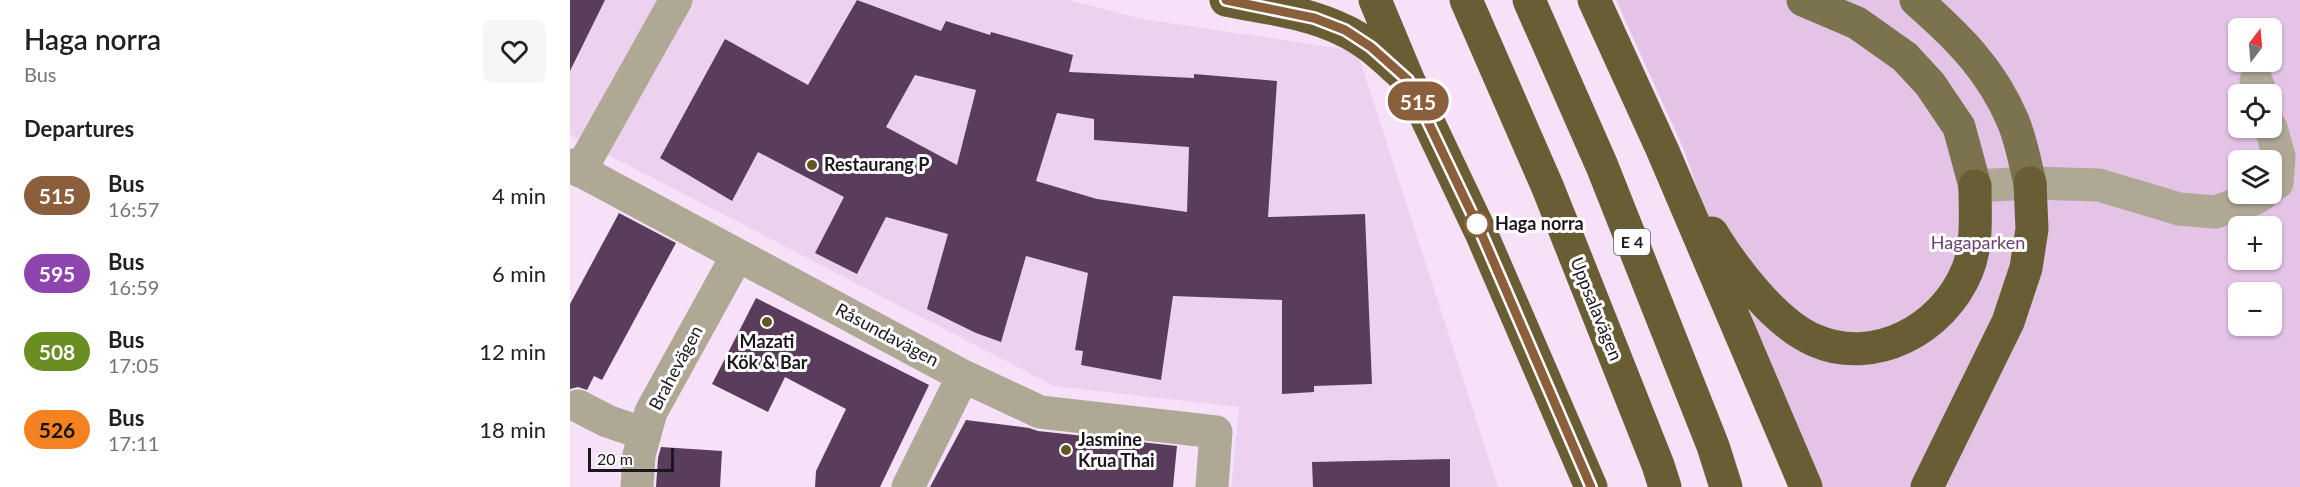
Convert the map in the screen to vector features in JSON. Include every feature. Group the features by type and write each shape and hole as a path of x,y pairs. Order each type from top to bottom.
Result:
{"highway":[{"path":"1226,0 1314,18 1345,30 1371,47 1408,80"},
{"path":"1375,0 1408,80 1482,235 1591,487"},
{"name":"Uppsalavägen","path":"1466,0 1548,188 1665,487"},
{"name":"E 4","path":"1529,0 1602,166 1713,446 1726,487"},
{"path":"1594,0 1662,149 1806,487"},
{"path":"1662,149 1728,259 1784,322 1815,341 1854,350 1889,345 1917,331 1947,305 1967,271 1976,230 1975,186"},
{"path":"1927,487 2008,322 2026,268 2032,229 2030,183"}],"main road":[{"path":"1803,0 1857,22 1905,57 1930,84 1959,127 1975,186"},
{"path":"1916,0 1957,36 1989,76 2014,122 2030,183"}],"street":[{"name":"Råsundavägen","path":"676,0 575,168 963,376 1040,412 1216,432 1212,487"},
{"path":"1975,186 2030,183 2099,185 2179,209 2215,212 2239,204"},
{"name":"Brahevägen","path":"640,459 651,412 737,256"},
{"path":"908,487 963,376"},
{"path":"578,406 607,421 640,459"}],"shaded area":[{"path":"570,0 1067,0 1142,19 1357,51 1498,487 1231,487 1239,407 1054,386 570,135"}],"green space":[{"name":"Hagaparken","path":"1616,0 2300,0 2300,487 1803,487 1684,150"}],"building":[{"path":"570,0 605,0 570,71"},
{"path":"857,0 941,31 946,21 990,35 991,32 1073,55 1069,72 1194,78 1194,74 1277,81 1268,217 1365,214 1372,384 1314,386 1314,392 1282,394 1282,300 1173,296 1161,380 1081,365 1083,351 1075,350 1088,273 1026,256 1001,342 976,333 927,309 948,234 886,217 857,274 815,253 844,197 758,152 732,201 660,158 725,39 808,85","holes":["915,75 976,90 957,165 886,127","1057,113 1094,119 1094,140 1189,147 1187,212 1097,199 1036,181"]},
{"path":"619,213 676,243 602,380 594,376 587,390 578,387 570,389 570,304"},
{"path":"756,298 929,385 880,487 815,487 816,471 846,409 785,377 768,412 712,384"},
{"path":"966,420 1038,431 1177,446 1173,487 930,487"},
{"path":"661,447 722,451 720,487 656,487"},
{"path":"1450,459 1450,487 1313,487 1312,462"}],"bus line":[{"name":"515","path":"1226,0 1314,18 1345,30 1371,47 1408,80 1482,235 1591,487"}],"place":[{"name":"Restaurang P","path":"812,165"},
{"name":"Haga norra","path":"1477,224"},
{"name":"Mazati Kök & Bar","path":"767,322"},
{"name":"Jasmine Krua Thai","path":"1066,450"}]}
